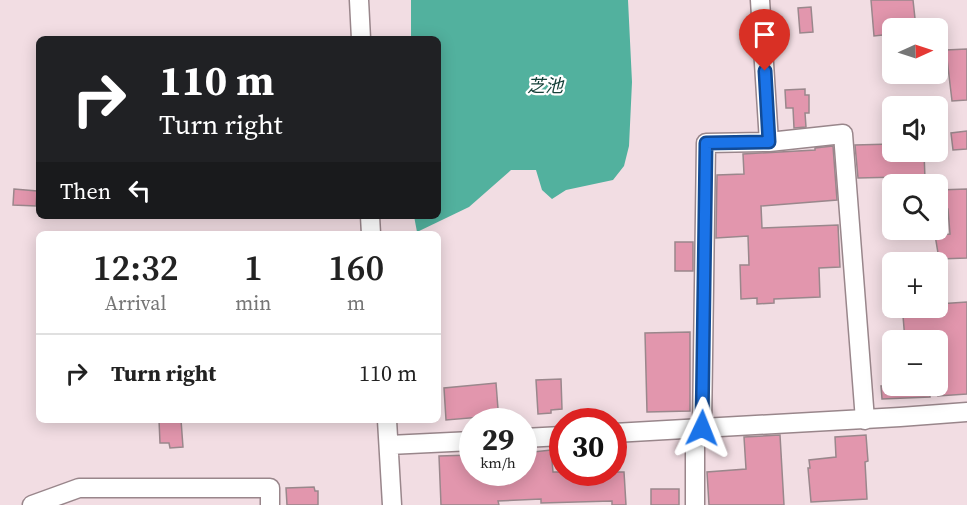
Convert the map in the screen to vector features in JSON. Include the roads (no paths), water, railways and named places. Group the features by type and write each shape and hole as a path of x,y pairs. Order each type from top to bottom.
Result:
{"street":[{"path":"359,0 361,36"},
{"path":"760,0 769,142"},
{"path":"695,505 706,143 769,142 843,134 865,420"},
{"path":"627,432 865,420 967,412"},
{"path":"387,423 392,505"},
{"path":"389,446 459,442"},
{"path":"32,505 79,488 270,488 270,505"}],"water":[{"name":"芝池","path":"411,0 628,0 632,82 629,146 624,166 613,180 566,190 552,199 542,190 536,170 511,170 469,207 417,231 415,219 441,219 441,36 411,36"}]}
